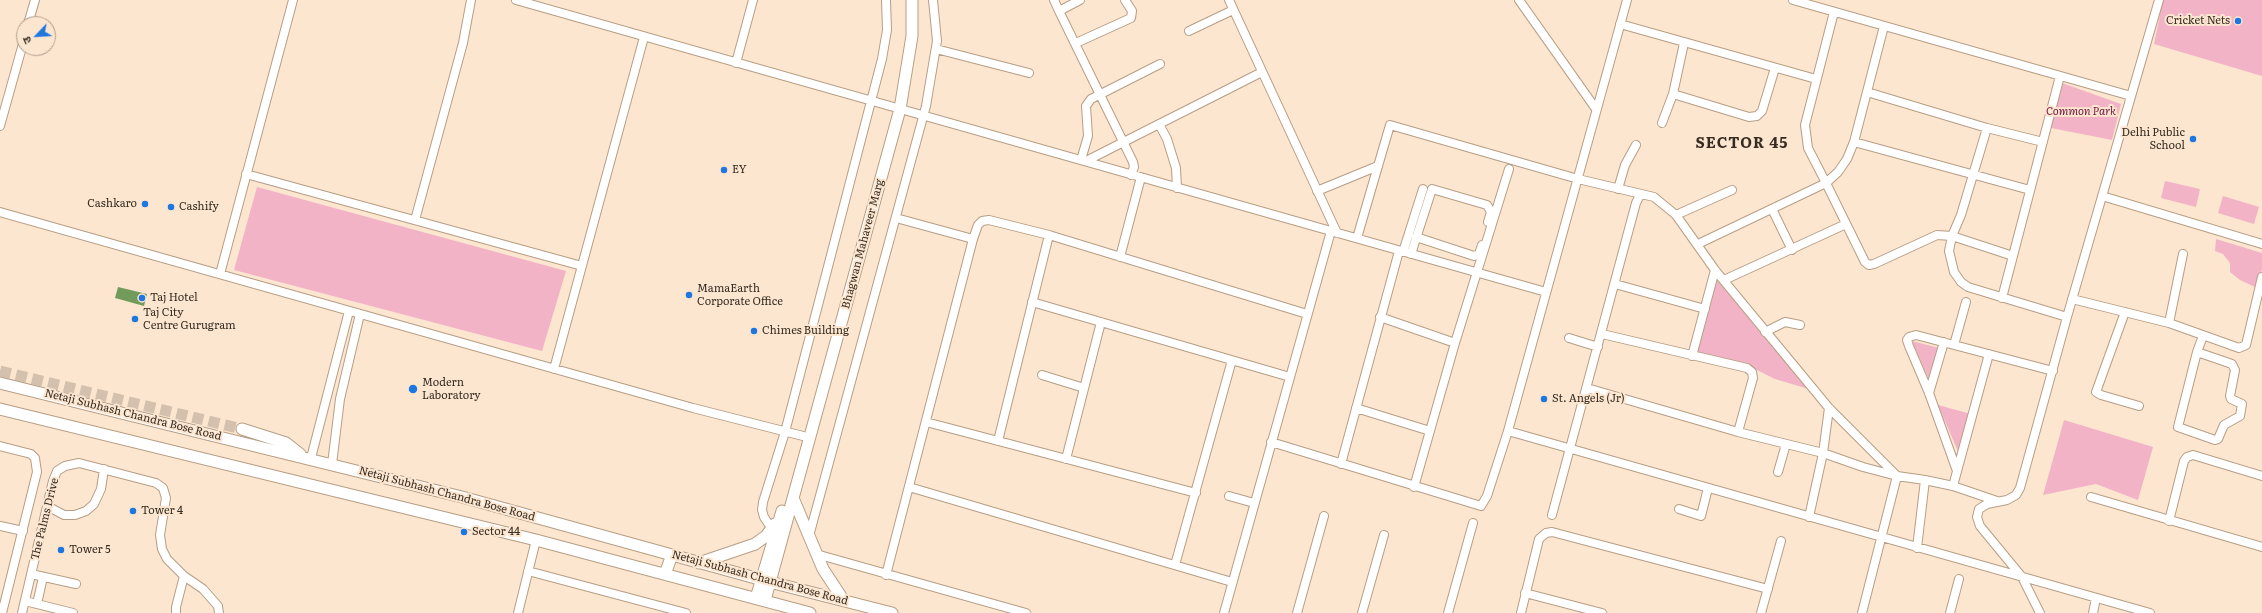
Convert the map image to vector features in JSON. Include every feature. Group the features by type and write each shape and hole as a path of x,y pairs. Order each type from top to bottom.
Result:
{"main road":[{"name":"Bhagwan Mahaveer Marg","path":"766,581 780,518 897,108 905,35 905,0"},
{"name":"Bhagwan Mahaveer Marg","path":"760,599 793,498 897,108 912,36 912,0"},
{"name":"Netaji Subhash Chandra Bose Road","path":"0,383 307,457 462,497 766,581 892,613"},
{"name":"Netaji Subhash Chandra Bose Road","path":"0,409 536,540 810,613"},
{"path":"242,429 286,443 307,457"},
{"path":"793,498 828,580 844,601"},
{"path":"699,563 748,547 760,540 772,529 780,518"},
{"path":"665,574 672,555"}],"street":[{"path":"30,16 35,0"},
{"path":"220,274 293,0"},
{"path":"415,220 463,43 471,0"},
{"path":"516,0 1546,292"},
{"path":"736,63 753,0"},
{"path":"772,529 762,510 785,432 872,101 886,43 886,0"},
{"path":"809,536 924,116 936,49 933,0"},
{"path":"1054,0 1133,162 1134,167 1131,175"},
{"path":"1059,11 1080,0"},
{"path":"1076,43 1130,18 1132,11 1125,0"},
{"path":"1224,613 1271,442 1308,314 1334,232 1317,191 1228,0"},
{"path":"1518,0 1596,109"},
{"path":"1271,442 1414,487 1481,506 1487,496 1508,431 1627,0"},
{"path":"1793,0 2131,96"},
{"path":"2040,613 2022,577 1980,526 1977,517 1979,509 1997,501 2007,500 2016,495 2020,488 2072,299 2159,0"},
{"path":"1189,32 1233,10"},
{"path":"1834,12 1805,125 1805,136 1814,163 1826,183 1865,262 1869,265 1928,237 1937,235 1952,236 2013,256"},
{"path":"1620,24 1816,79"},
{"path":"1698,244 1826,183 1838,172 1847,159 1854,142 1884,26"},
{"path":"554,369 644,36"},
{"path":"1662,123 1673,94 1684,43"},
{"path":"936,49 1029,73"},
{"path":"0,126 20,56"},
{"path":"1083,161 1088,136 1086,106 1091,99 1100,93 1160,64"},
{"path":"1673,94 1749,117 1757,116 1762,111 1775,68"},
{"path":"1083,161 1262,72"},
{"path":"2002,298 2060,76"},
{"path":"1867,92 1987,128 2043,142"},
{"path":"1159,124 1167,139 1176,168 1177,188"},
{"path":"1357,238 1390,125 1578,179 1640,195 1654,197 1676,215 1715,270 1829,408 1897,476"},
{"path":"1987,128 1952,236 1949,251 1951,262 1961,282 1968,287 2067,317"},
{"path":"1854,142 2030,190"},
{"path":"1618,189 1625,165 1636,145"},
{"path":"1317,191 1378,166"},
{"path":"1414,487 1455,343 1509,170"},
{"path":"246,174 582,266"},
{"path":"1120,257 1141,178"},
{"path":"1341,464 1380,317 1423,189"},
{"path":"1411,254 1416,237 1432,189 1487,205 1490,209 1480,252 1477,255 1416,237"},
{"path":"1676,215 1732,190"},
{"path":"1552,515 1616,284 1636,203 1640,195"},
{"path":"2102,196 2262,244"},
{"path":"1772,209 1792,250"},
{"path":"0,212 554,369 803,436"},
{"path":"896,218 973,239"},
{"path":"886,575 973,239 978,225 982,221 989,220 1049,235 1308,314"},
{"path":"1724,280 1846,224"},
{"path":"998,441 1049,235"},
{"path":"2169,324 2183,254"},
{"path":"1692,356 1715,270"},
{"path":"2072,299 2169,324 2239,348 2246,345 2258,309 2262,276"},
{"path":"1616,284 1705,309"},
{"path":"1032,302 1290,377"},
{"path":"1954,345 1966,302"},
{"path":"307,457 349,311"},
{"path":"2125,312 2096,392 2101,395 2139,406"},
{"path":"332,464 340,399 360,314"},
{"path":"1380,317 1455,343"},
{"path":"1066,459 1101,322"},
{"path":"1765,332 1784,322 1800,325"},
{"path":"1602,334 1747,368 1752,372 1753,378 1738,432"},
{"path":"1958,471 1929,393 1907,340 1909,337 1916,335 2053,371"},
{"path":"2197,352 2232,364 2236,370 2230,396 2231,399 2242,404 2240,416 2224,425 2218,439 2215,440 2178,427 2197,352 2203,336"},
{"path":"1569,338 1598,347"},
{"path":"1929,393 1944,342"},
{"path":"1953,486 1989,354"},
{"path":"1175,565 1232,360"},
{"path":"1042,375 1084,388"},
{"path":"1587,388 1738,432 1823,453 1863,467 1897,476 1953,486 1997,501"},
{"path":"1356,408 1430,431"},
{"path":"1809,517 1823,453 1829,408"},
{"path":"926,422 1196,493"},
{"path":"1508,431 2150,613"},
{"path":"1778,472 1786,444"},
{"path":"0,446 31,454 37,465 37,472 23,531 2,609"},
{"path":"2169,521 2184,461 2187,457 2193,455 2262,476"},
{"name":"The Palms Drive","path":"22,613 47,506 57,472 65,466 79,463 156,483 163,488 166,498 160,535 162,549 167,559 184,576 203,589 218,606 220,613"},
{"path":"47,506 64,515 75,516 86,511 94,504 101,489 104,469"},
{"path":"1862,613 1897,476"},
{"path":"1917,548 1925,480"},
{"path":"909,487 1232,582"},
{"path":"1679,509 1701,516 1708,488"},
{"path":"1229,496 1254,503"},
{"path":"2091,497 2262,547"},
{"path":"1297,613 1324,516"},
{"path":"1448,613 1473,523"},
{"path":"0,526 23,531"},
{"path":"1521,613 1539,539 1542,534 1552,532 1768,589"},
{"path":"1362,613 1384,535"},
{"path":"518,613 536,540"},
{"path":"1761,613 1781,541"},
{"path":"816,554 886,575 1026,613"},
{"path":"528,571 686,613"},
{"path":"32,574 76,584"},
{"path":"176,613 176,607 184,576"},
{"path":"36,604 43,577"},
{"path":"1950,613 1959,579"},
{"path":"1525,593 1602,613"},
{"path":"2093,613 2096,598"},
{"path":"25,601 73,613"}],"green space":[{"path":"2163,0 2262,0 2262,76 2154,44"},
{"name":"Common Park","path":"2062,83 2121,104 2112,140 2051,128"},
{"path":"2165,181 2200,189 2196,207 2161,198"},
{"path":"257,187 566,271 542,351 234,270"},
{"path":"2223,196 2259,207 2254,224 2218,213"},
{"path":"2216,239 2262,253 2262,269 2257,288 2240,280 2230,272 2230,263 2223,254 2215,251"},
{"path":"1716,276 1812,390 1775,379 1757,370 1694,354"},
{"path":"1912,341 1939,348 1931,384"},
{"path":"1938,405 1971,414 1960,456"},
{"path":"2064,420 2153,447 2138,500 2096,484 2043,495"}],"shaded area":[{"path":"118,287 147,294 144,306 115,298"}],"tunnel":[{"path":"0,371 242,429"}],"place":[{"name":"Cricket Nets","path":"2238,21"},
{"name":"Delhi Public School","path":"2193,139"},
{"name":"EY","path":"724,170"},
{"name":"Cashkaro","path":"145,204"},
{"name":"Cashify","path":"171,207"},
{"name":"MamaEarth Corporate Office","path":"689,295"},
{"name":"Taj Hotel","path":"142,298"},
{"name":"Taj City Centre Gurugram","path":"135,319"},
{"name":"Chimes Building","path":"754,331"},
{"name":"Modern Laboratory","path":"413,389"},
{"name":"St. Angels (Jr)","path":"1544,399"},
{"name":"Tower 4","path":"133,511"},
{"name":"Sector 44","path":"464,532"},
{"name":"Tower 5","path":"61,550"}],"district":[{"name":"SECTOR 45","path":"1742,144"}]}
